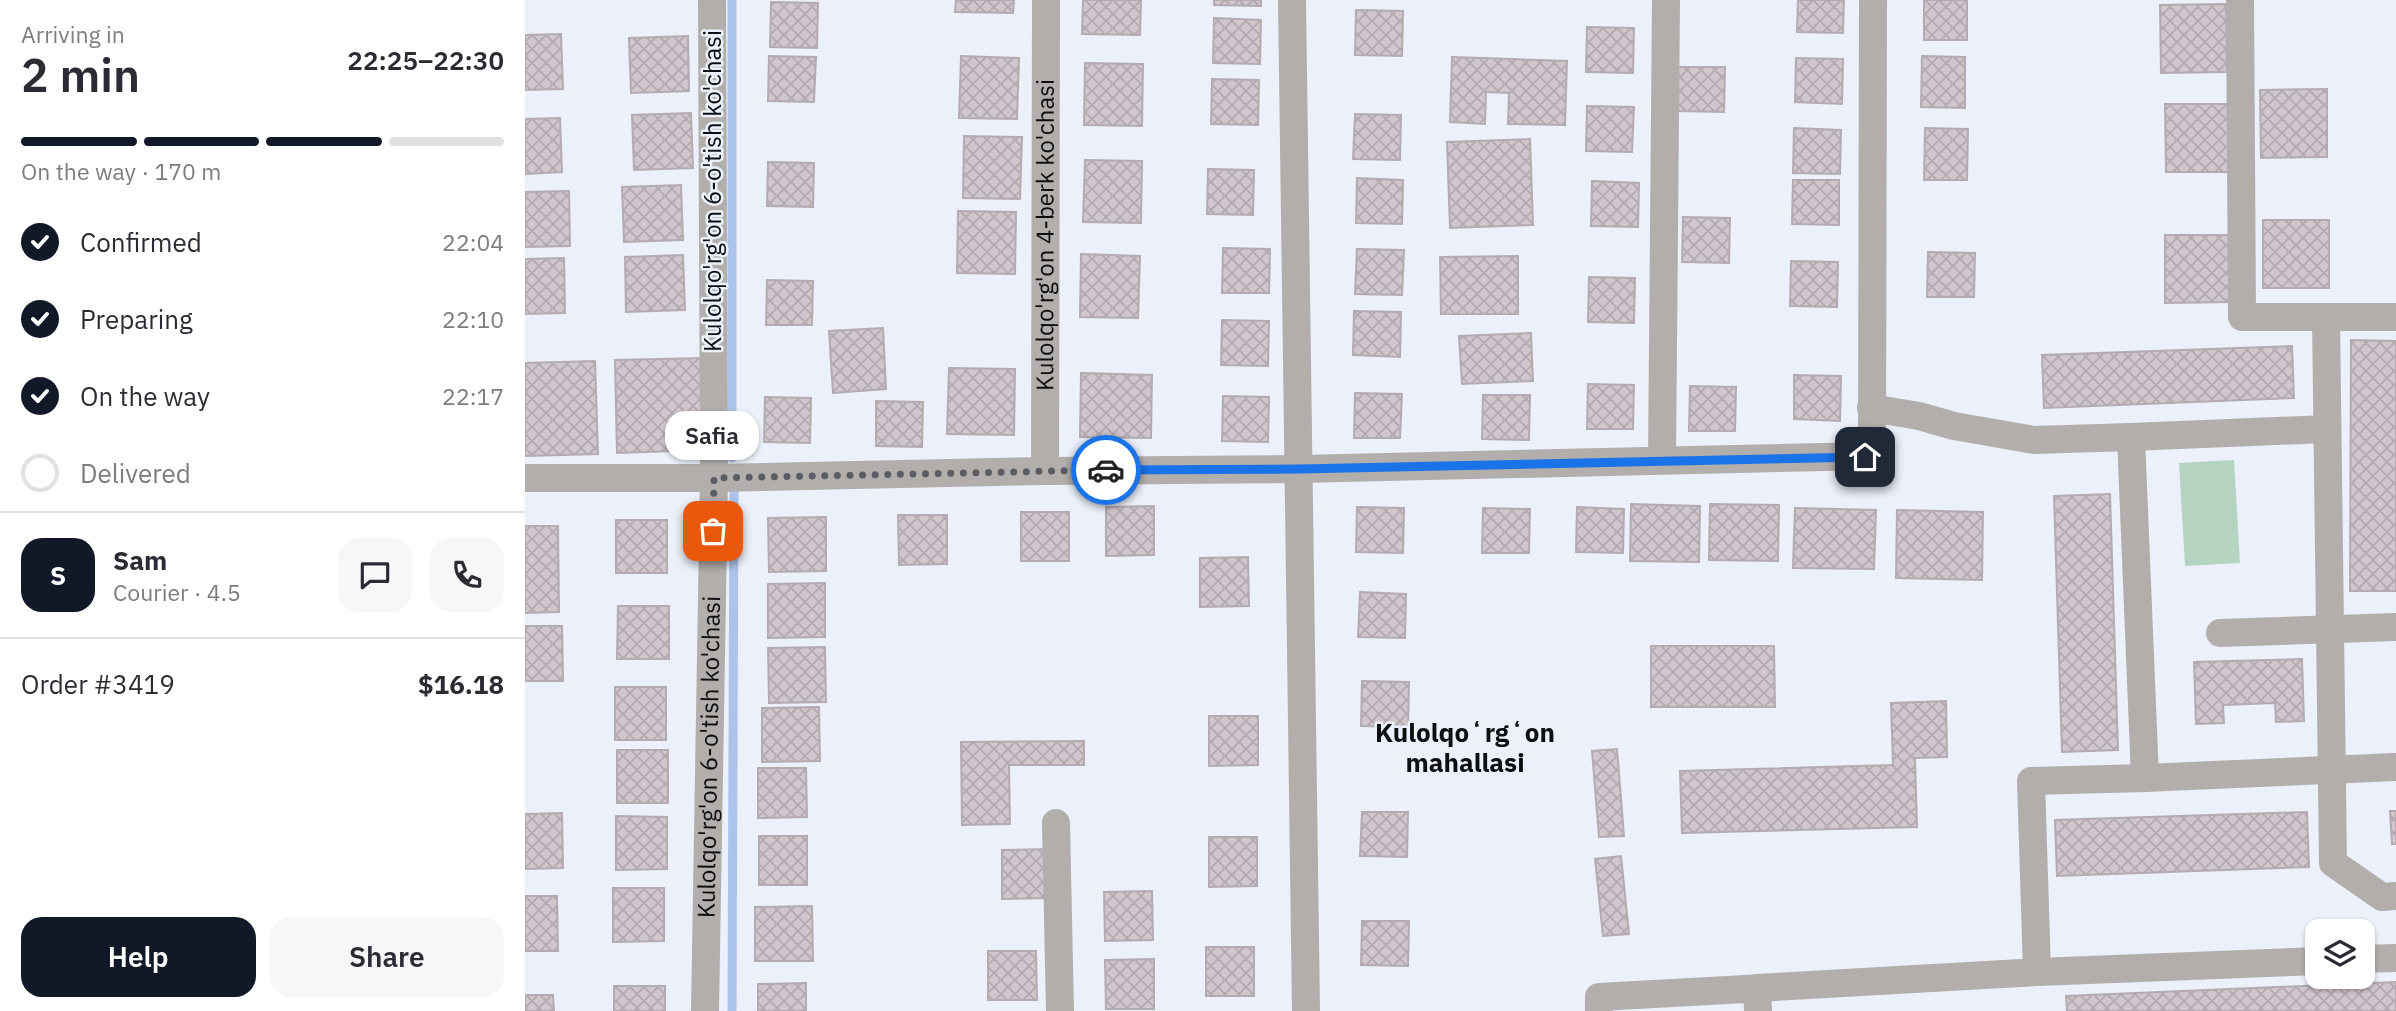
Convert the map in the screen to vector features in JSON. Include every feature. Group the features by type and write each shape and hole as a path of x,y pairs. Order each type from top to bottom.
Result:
{"street":[{"name":"Kulolqo'rg'on 6-o'tish ko'chasi","path":"705,1011 714,478 712,0"},
{"name":"Kulolqo'rg'on 4-berk ko'chasi","path":"1045,0 1045,471"},
{"path":"1292,0 1306,1011"},
{"path":"1662,460 1666,0"},
{"path":"525,478 714,478 1299,469 1871,456 1873,0"},
{"path":"2241,0 2242,317 2396,317"},
{"path":"2326,317 2333,863 2382,897 2396,896"},
{"path":"1871,408 2033,440 2326,429"},
{"path":"2131,436 2145,778"},
{"path":"2220,633 2396,627"},
{"path":"2037,972 2031,781 2396,767"},
{"path":"1056,823 1060,1011"},
{"path":"2375,959 2396,958"},
{"path":"1599,1011 1599,997 1761,999 2037,972 2305,961"}],"green space":[{"path":"2234,460 2240,563 2185,566 2179,463"}],"building":[{"path":"956,0 1014,0 1013,13 955,12"},
{"path":"1083,0 1141,0 1140,35 1082,34"},
{"path":"1214,0 1261,0 1261,6 1214,5"},
{"path":"1798,0 1844,0 1843,33 1797,32"},
{"path":"1924,0 1967,0 1967,40 1924,40"},
{"path":"771,2 818,3 817,48 770,47"},
{"path":"2226,4 2227,72 2161,73 2160,5"},
{"path":"1356,10 1403,11 1402,56 1355,55"},
{"path":"1214,18 1261,20 1260,64 1213,63"},
{"path":"1587,27 1634,28 1633,73 1586,72"},
{"path":"561,34 563,89 525,90 525,35"},
{"path":"688,36 689,91 631,93 629,38"},
{"path":"769,56 816,57 814,102 768,101"},
{"path":"961,56 1019,58 1017,119 959,118"},
{"path":"1922,56 1965,57 1965,108 1921,107"},
{"path":"1452,57 1567,61 1565,125 1508,124 1509,93 1486,92 1485,124 1450,122"},
{"path":"1796,58 1843,59 1842,104 1795,102"},
{"path":"1085,63 1143,64 1142,126 1084,125"},
{"path":"1678,67 1725,67 1724,112 1677,111"},
{"path":"1212,79 1259,80 1258,125 1211,124"},
{"path":"2327,89 2327,157 2261,158 2260,90"},
{"path":"2165,104 2232,104 2232,172 2166,172"},
{"path":"1587,106 1634,107 1632,152 1586,151"},
{"path":"691,113 693,168 634,170 632,115"},
{"path":"1355,114 1401,115 1400,160 1353,159"},
{"path":"560,118 562,172 525,174 525,119"},
{"path":"1794,128 1841,130 1840,174 1793,173"},
{"path":"1925,128 1968,129 1967,180 1924,180"},
{"path":"964,136 1022,137 1020,199 963,198"},
{"path":"1530,139 1533,225 1450,228 1447,142"},
{"path":"1085,160 1142,161 1141,223 1083,222"},
{"path":"768,162 814,163 813,207 767,206"},
{"path":"1208,169 1254,170 1253,215 1207,214"},
{"path":"1357,178 1403,180 1402,224 1356,223"},
{"path":"1793,180 1839,180 1839,225 1792,224"},
{"path":"1592,181 1639,183 1638,227 1591,226"},
{"path":"681,185 683,240 624,242 622,187"},
{"path":"569,191 570,246 525,247 525,192"},
{"path":"958,211 1016,212 1015,274 957,273"},
{"path":"1683,217 1730,218 1729,263 1682,262"},
{"path":"2263,220 2329,220 2329,288 2263,288"},
{"path":"2165,235 2231,235 2232,302 2165,303"},
{"path":"1223,248 1270,249 1269,293 1222,293"},
{"path":"1357,249 1404,250 1402,295 1355,294"},
{"path":"1928,252 1975,253 1974,297 1927,297"},
{"path":"1081,254 1140,256 1138,318 1080,317"},
{"path":"683,255 685,310 626,312 625,257"},
{"path":"1518,256 1518,314 1441,314 1440,257"},
{"path":"564,258 565,313 525,314 525,259"},
{"path":"1791,261 1838,262 1837,307 1790,306"},
{"path":"1589,277 1635,278 1634,323 1588,322"},
{"path":"767,280 813,281 812,325 766,325"},
{"path":"1354,311 1401,312 1400,357 1353,355"},
{"path":"1222,320 1269,321 1268,366 1221,365"},
{"path":"883,328 886,389 833,393 829,331"},
{"path":"1531,333 1533,381 1462,384 1459,336"},
{"path":"2351,340 2396,341 2396,591 2350,591"},
{"path":"2292,346 2294,398 2044,408 2042,355"},
{"path":"705,358 707,450 617,453 615,360"},
{"path":"595,361 598,454 525,456 525,363"},
{"path":"949,368 1015,369 1014,435 947,434"},
{"path":"1081,373 1152,375 1151,438 1080,437"},
{"path":"1794,375 1841,376 1840,421 1794,419"},
{"path":"1588,384 1634,385 1633,429 1587,429"},
{"path":"1690,386 1736,387 1735,431 1689,431"},
{"path":"1355,393 1402,394 1400,438 1354,438"},
{"path":"1483,395 1530,395 1529,440 1482,439"},
{"path":"1223,396 1269,397 1268,442 1222,441"},
{"path":"765,397 811,398 810,443 764,442"},
{"path":"876,401 923,402 922,447 876,446"},
{"path":"2110,494 2118,750 2062,752 2054,496"},
{"path":"1631,504 1700,506 1699,562 1630,561"},
{"path":"1710,504 1779,505 1778,561 1709,560"},
{"path":"1154,506 1154,555 1106,556 1106,507"},
{"path":"1357,507 1404,508 1403,553 1356,552"},
{"path":"1577,507 1624,509 1623,553 1576,552"},
{"path":"1483,508 1530,509 1529,553 1482,553"},
{"path":"1795,508 1876,510 1874,569 1793,568"},
{"path":"1897,510 1983,512 1982,580 1896,578"},
{"path":"1021,512 1069,512 1069,561 1021,561"},
{"path":"898,515 947,515 947,564 899,565"},
{"path":"826,517 826,571 769,572 768,518"},
{"path":"616,520 667,520 667,573 616,573"},
{"path":"525,526 558,526 559,612 525,613"},
{"path":"1248,557 1249,606 1200,607 1200,558"},
{"path":"825,583 825,637 768,638 768,584"},
{"path":"1360,592 1406,594 1405,638 1358,637"},
{"path":"618,606 669,606 669,659 617,659"},
{"path":"525,626 562,626 563,681 525,681"},
{"path":"1651,646 1774,646 1775,707 1651,707"},
{"path":"825,647 826,702 769,703 768,648"},
{"path":"2302,659 2304,721 2276,722 2275,703 2223,705 2224,723 2196,724 2194,662"},
{"path":"1362,681 1409,682 1408,727 1361,726"},
{"path":"615,687 666,687 666,740 615,740"},
{"path":"1946,701 1947,757 1915,758 1917,827 1682,833 1680,771 1893,765 1891,703"},
{"path":"819,707 820,761 762,762 762,708"},
{"path":"1209,716 1258,716 1258,765 1209,766"},
{"path":"1084,741 1084,765 1009,765 1010,824 962,825 961,742"},
{"path":"1617,749 1624,836 1599,837 1592,751"},
{"path":"617,750 668,750 668,803 617,803"},
{"path":"758,768 806,768 807,817 758,818"},
{"path":"2390,811 2396,811 2396,844 2392,844"},
{"path":"1362,812 1408,812 1407,857 1360,856"},
{"path":"2307,812 2309,867 2057,876 2055,820"},
{"path":"562,813 563,868 525,869 525,814"},
{"path":"616,816 667,817 667,869 616,870"},
{"path":"759,836 807,836 807,885 759,885"},
{"path":"1209,837 1257,837 1257,886 1209,887"},
{"path":"1050,849 1050,898 1002,899 1002,850"},
{"path":"1621,856 1629,934 1603,936 1595,859"},
{"path":"613,888 664,888 664,941 613,942"},
{"path":"1152,891 1153,940 1105,941 1104,892"},
{"path":"525,896 557,896 558,951 525,951"},
{"path":"812,906 813,961 755,961 755,907"},
{"path":"1362,921 1409,921 1408,966 1361,965"},
{"path":"1206,947 1254,947 1254,996 1206,996"},
{"path":"988,951 1036,951 1037,1000 988,1000"},
{"path":"1154,959 1154,1009 1106,1009 1105,960"},
{"path":"2396,982 2396,1011 2067,1011 2066,996 2305,986 2305,989 2375,989 2375,983"},
{"path":"806,983 806,1011 758,1011 758,984"},
{"path":"614,986 665,986 665,1011 614,1011"},
{"path":"525,995 553,995 554,1011 525,1011"}],"waterway":[{"path":"732,0 732,458"},
{"path":"732,1011 734,491"}],"way so far":[{"path":"713,531 714,478 1106,470"}],"place":[{"name":"Safia","path":"713,531"}],"district":[{"name":"Kulolqoʻrgʻon mahallasi","path":"1465,748"}],"route":[{"path":"1106,470 1299,469 1865,457"}]}
